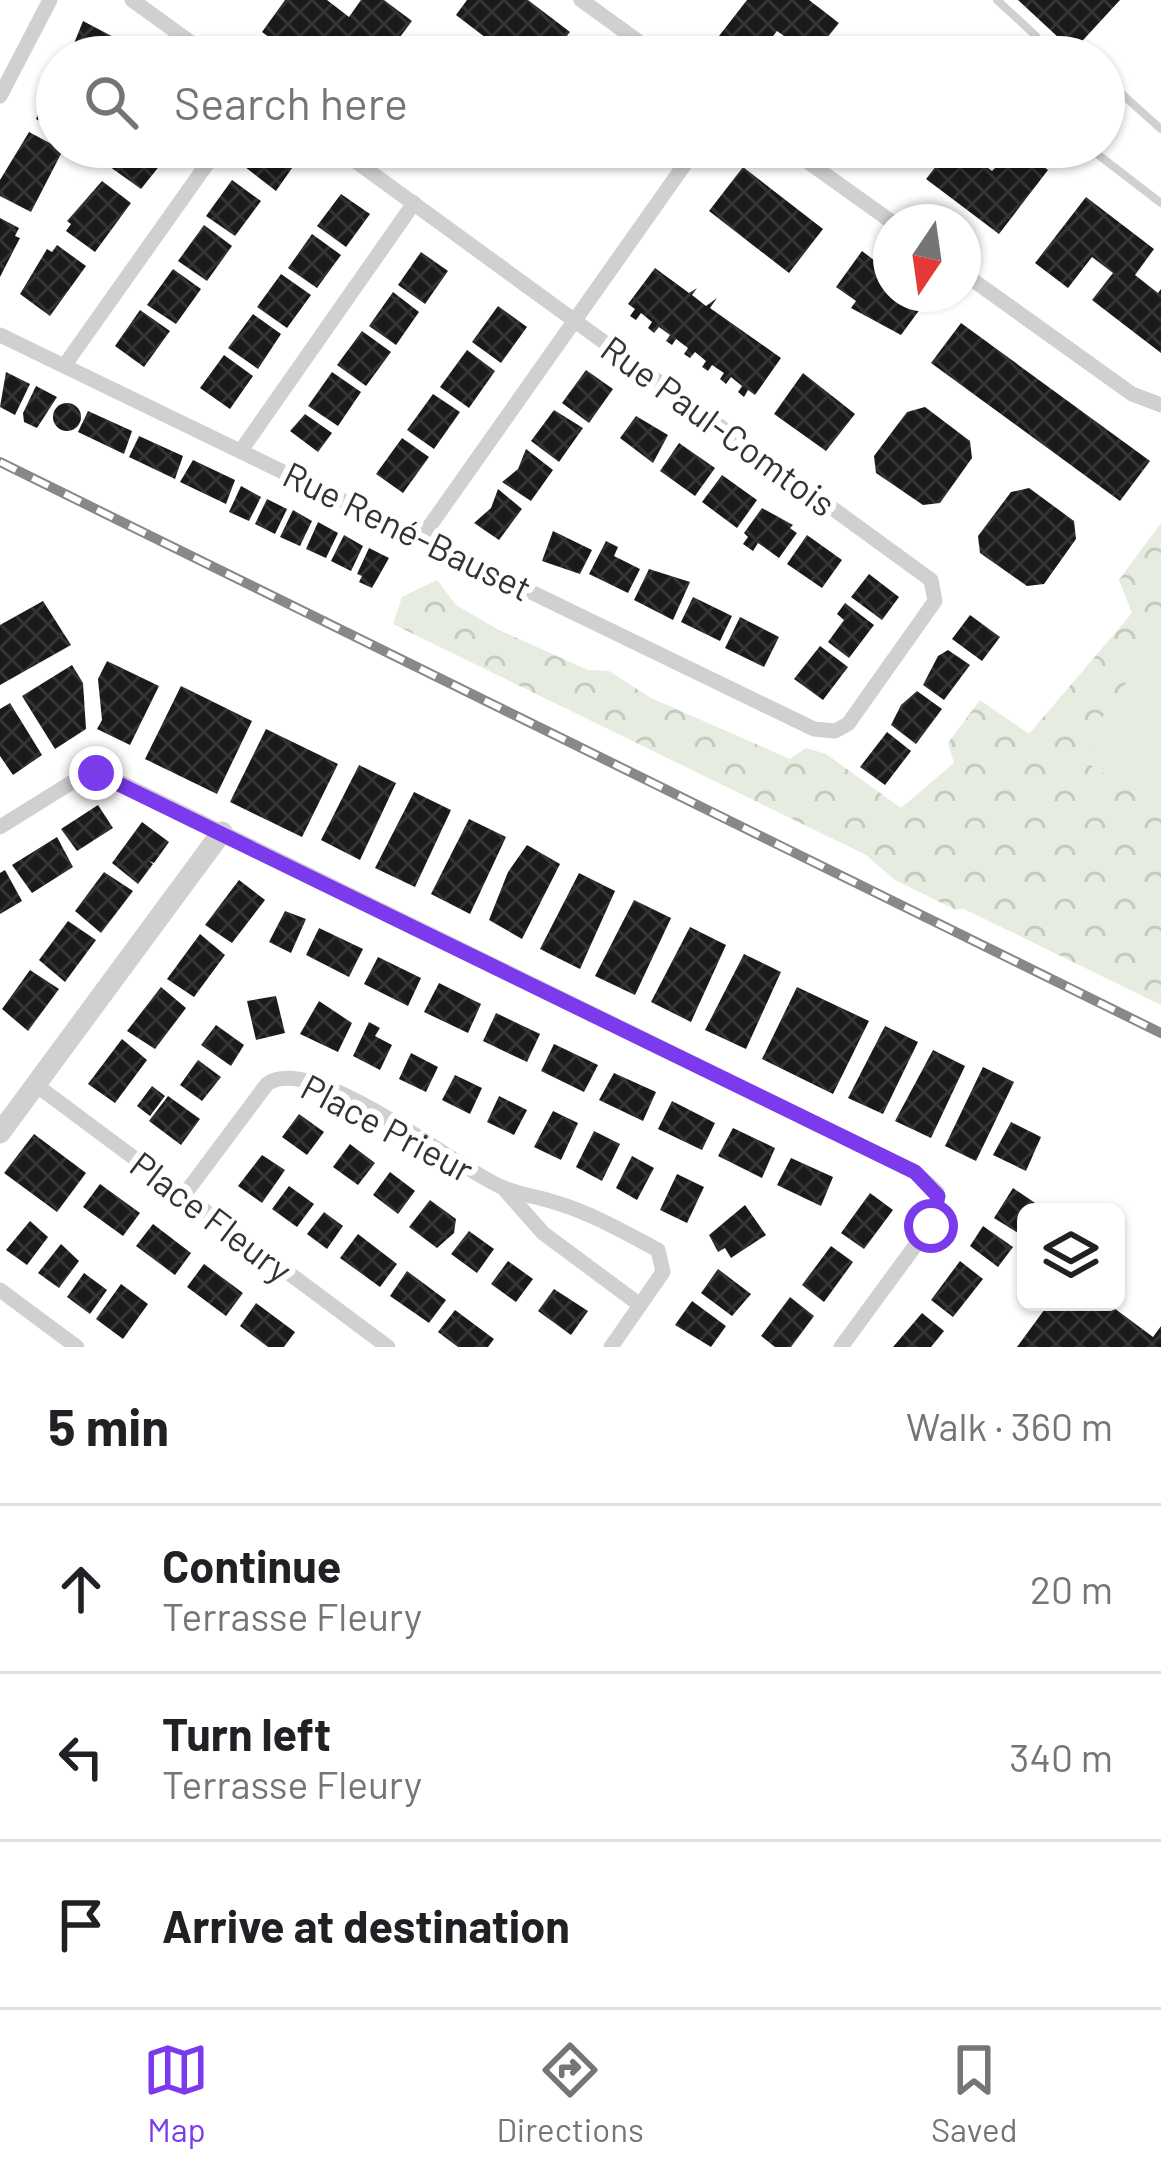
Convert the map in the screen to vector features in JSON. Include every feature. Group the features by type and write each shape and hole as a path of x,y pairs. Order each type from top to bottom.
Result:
{"street":[{"path":"0,96 50,0"},
{"path":"132,0 182,36"},
{"path":"580,0 631,36"},
{"path":"64,366 204,168"},
{"name":"Rue Paul-Comtois","path":"366,168 934,584 935,602 851,720 835,731 814,729"},
{"path":"422,537 682,168"},
{"path":"816,168 873,208"},
{"path":"242,449 415,203"},
{"path":"981,286 1139,398 1161,405"},
{"name":"Rue René-Bauset","path":"0,334 814,729"},
{"path":"0,827 77,778 96,773 908,1168 938,1196 935,1221 842,1347"},
{"path":"0,1133 221,832"},
{"name":"Place Prieur","path":"184,1195 267,1084 287,1075 402,1126 503,1188 562,1204 658,1250 663,1272 611,1347"},
{"name":"Place Fleury","path":"36,1085 388,1347"},
{"name":"Place Prieur","path":"503,1188 543,1233 640,1305"},
{"path":"0,1290 76,1347"}],"lane":[{"path":"997,0 1036,36"},
{"path":"1125,97 1161,129"},
{"path":"1115,168 1161,203"}],"green space":[{"path":"1161,523 1161,637 1106,710 1084,760 1161,811 1161,1005 895,880 866,855 393,624 402,597 437,580 456,605 499,630 588,670 609,671 651,698 790,759 806,748 826,754 901,808 954,763 948,743 980,700 1029,734 1132,613 1119,580"},
{"path":"1161,637 1161,811 1083,760 1106,710"}],"building":[{"path":"285,0 327,0 349,17 361,0 384,0 412,21 401,36 267,36 262,32"},
{"path":"467,0 528,0 570,32 567,36 484,36 456,15"},
{"path":"747,0 809,0 839,23 829,36 784,36 777,31 773,36 719,36"},
{"path":"1018,0 1120,0 1087,36 1057,36"},
{"path":"83,21 112,36 77,36"},
{"path":"29,132 36,136 36,168 54,168 31,212 0,196 0,180"},
{"path":"112,168 158,168 141,189"},
{"path":"246,168 292,168 276,191"},
{"path":"744,168 823,229 789,273 709,211"},
{"path":"935,168 1048,170 999,234 981,220 981,204 959,204 926,179"},
{"path":"232,180 261,201 235,236 206,216"},
{"path":"102,181 131,203 95,252 66,231 71,224 67,221"},
{"path":"341,194 370,214 346,247 317,226"},
{"path":"1086,197 1154,249 1135,275 1158,293 1161,289 1161,353 1092,300 1113,273 1092,257 1068,288 1035,263"},
{"path":"0,218 19,228 15,236 20,238 0,277"},
{"path":"204,225 232,246 207,281 178,261"},
{"path":"312,234 341,255 317,288 288,268"},
{"path":"57,245 86,266 50,316 20,294 47,249 52,252"},
{"path":"862,251 873,259 873,312 918,312 901,335 851,308 856,301 836,287"},
{"path":"421,252 448,271 425,304 398,285"},
{"path":"655,268 689,293 697,288 692,295 706,306 717,298 710,308 781,358 755,395 748,390 744,397 738,392 742,386 731,377 726,384 720,379 724,373 712,365 708,371 702,367 706,361 695,352 690,358 684,354 688,348 676,339 672,345 666,341 670,335 659,327 654,333 648,328 652,322 641,313 636,320 630,316 635,309 628,304"},
{"path":"173,269 201,289 176,324 147,305"},
{"path":"281,274 311,295 287,328 257,307"},
{"path":"393,292 419,312 396,345 369,326"},
{"path":"498,306 527,327 501,363 472,342"},
{"path":"140,310 170,331 144,367 115,346"},
{"path":"253,314 281,334 258,369 228,348"},
{"path":"961,323 1150,461 1120,501 931,363"},
{"path":"362,331 391,352 366,386 337,365"},
{"path":"467,350 495,371 469,408 440,387"},
{"path":"224,355 253,376 230,409 200,388"},
{"path":"586,370 613,389 589,423 562,403"},
{"path":"6,372 30,384 15,415 0,407"},
{"path":"332,372 361,392 338,426 308,406"},
{"path":"803,373 855,414 826,451 774,414"},
{"path":"36,386 57,397 37,428 24,422 23,413"},
{"path":"433,394 460,412 434,449 407,430"},
{"path":"67,403 77,407 81,417 77,427 67,431 57,427 53,417 57,407"},
{"path":"925,407 970,441 972,458 940,503 923,505 876,473 874,456 907,412"},
{"path":"554,410 583,428 559,462 531,441"},
{"path":"88,411 132,431 124,454 78,432"},
{"path":"305,414 332,433 318,452 290,431"},
{"path":"636,416 668,435 653,463 620,438"},
{"path":"139,436 183,456 175,479 129,457"},
{"path":"402,438 429,457 403,493 376,474"},
{"path":"679,443 715,468 695,496 660,471"},
{"path":"526,449 553,470 531,501 502,482 518,469"},
{"path":"193,460 235,480 226,504 180,482"},
{"path":"722,475 757,500 737,528 702,502"},
{"path":"241,486 261,497 249,521 229,512"},
{"path":"1029,488 1074,521 1076,539 1044,584 1027,586 980,553 978,536 1011,492"},
{"path":"498,489 522,509 499,540 474,523 491,508"},
{"path":"267,499 287,509 275,534 255,524"},
{"path":"762,508 793,525 790,528 797,533 779,558 758,543 753,551 743,544 748,537 744,533"},
{"path":"293,510 312,521 300,546 280,537"},
{"path":"318,522 338,533 326,558 306,549"},
{"path":"553,531 592,550 580,574 542,561"},
{"path":"344,535 363,546 351,571 331,561"},
{"path":"807,535 842,560 822,588 787,564"},
{"path":"606,541 618,547 614,556 640,569 628,593 589,574"},
{"path":"369,548 389,558 372,588 359,582 362,576 357,574"},
{"path":"649,569 690,582 673,620 634,600"},
{"path":"869,574 899,597 882,620 851,597"},
{"path":"693,597 732,616 720,641 681,622"},
{"path":"43,601 71,645 0,685 0,625"},
{"path":"845,603 874,625 849,658 828,642 844,620 837,614"},
{"path":"970,615 1000,637 982,661 952,639"},
{"path":"740,617 779,637 764,667 725,648"},
{"path":"820,646 848,667 823,700 794,679"},
{"path":"948,650 970,665 944,700 923,685 938,656"},
{"path":"107,661 159,686 130,745 97,729 102,720 98,679"},
{"path":"72,665 83,683 86,729 55,749 22,696"},
{"path":"181,686 252,721 217,794 145,759"},
{"path":"917,691 942,709 916,744 891,725 901,705"},
{"path":"10,703 42,755 13,775 0,756 0,709"},
{"path":"266,729 338,764 302,837 230,802"},
{"path":"887,732 911,751 885,785 860,767"},
{"path":"359,765 396,783 360,860 321,840"},
{"path":"414,792 451,810 415,887 375,868"},
{"path":"98,805 113,828 77,851 61,829"},
{"path":"469,819 506,837 470,914 431,894"},
{"path":"142,822 169,842 154,863 149,861 153,864 138,884 112,863"},
{"path":"57,837 73,867 32,893 12,865"},
{"path":"527,845 560,864 522,939 489,920 508,872"},
{"path":"5,870 22,901 0,914 0,873"},
{"path":"104,872 133,891 101,933 75,911"},
{"path":"579,873 615,891 580,969 540,949"},
{"path":"239,880 265,900 232,943 205,925"},
{"path":"634,900 671,918 635,995 595,976"},
{"path":"285,911 306,919 291,953 269,942"},
{"path":"68,921 96,940 65,982 39,960"},
{"path":"690,927 726,945 691,1022 651,1002"},
{"path":"319,928 363,949 349,977 306,955"},
{"path":"200,934 225,955 194,997 167,979"},
{"path":"744,954 781,972 746,1049 705,1030"},
{"path":"378,957 421,978 408,1006 364,984"},
{"path":"30,970 59,989 28,1031 2,1009"},
{"path":"439,983 481,1004 468,1033 424,1012"},
{"path":"161,987 186,1008 155,1049 127,1031"},
{"path":"797,987 869,1021 833,1094 762,1059"},
{"path":"276,996 285,1033 256,1040 247,1001"},
{"path":"319,1001 352,1023 338,1052 300,1034"},
{"path":"496,1013 540,1034 527,1062 483,1041"},
{"path":"369,1022 380,1028 375,1036 392,1045 380,1070 353,1056"},
{"path":"216,1025 244,1045 231,1066 201,1045"},
{"path":"885,1026 918,1042 883,1114 848,1098"},
{"path":"122,1039 147,1060 115,1103 88,1084"},
{"path":"554,1044 598,1065 584,1092 541,1071"},
{"path":"933,1050 965,1066 931,1138 895,1121"},
{"path":"411,1053 438,1067 426,1092 399,1079"},
{"path":"198,1060 221,1077 202,1101 180,1085"},
{"path":"983,1067 1014,1082 976,1161 945,1146"},
{"path":"614,1073 656,1092 643,1121 599,1100"},
{"path":"455,1075 482,1088 470,1114 442,1100"},
{"path":"152,1086 165,1096 150,1116 137,1106"},
{"path":"168,1096 200,1119 181,1145 149,1121"},
{"path":"499,1096 527,1110 514,1135 487,1122"},
{"path":"672,1101 715,1123 702,1150 658,1129"},
{"path":"553,1111 578,1123 561,1160 534,1147"},
{"path":"299,1114 324,1132 307,1155 282,1137"},
{"path":"1011,1122 1041,1137 1026,1171 993,1155"},
{"path":"733,1128 775,1148 762,1178 718,1156"},
{"path":"594,1131 620,1144 602,1181 576,1167"},
{"path":"34,1134 86,1173 57,1212 4,1173"},
{"path":"350,1144 375,1163 358,1185 333,1167"},
{"path":"262,1155 285,1170 262,1203 238,1186"},
{"path":"632,1156 654,1168 637,1200 616,1188"},
{"path":"791,1158 833,1177 821,1206 777,1185"},
{"path":"390,1172 415,1191 398,1214 373,1195"},
{"path":"677,1174 704,1187 687,1223 660,1210"},
{"path":"100,1184 140,1213 123,1236 83,1207"},
{"path":"289,1186 314,1204 297,1227 272,1209"},
{"path":"1013,1188 1035,1203 1017,1203 1017,1232 994,1218"},
{"path":"870,1193 893,1210 864,1249 841,1233"},
{"path":"430,1200 456,1219 454,1233 437,1248 409,1227"},
{"path":"745,1205 766,1235 731,1258 725,1248 718,1252 709,1235"},
{"path":"324,1212 343,1226 327,1249 307,1234"},
{"path":"30,1221 48,1237 27,1265 6,1250"},
{"path":"153,1224 191,1253 175,1275 136,1246"},
{"path":"983,1226 1013,1247 998,1267 970,1246"},
{"path":"469,1231 494,1249 477,1273 451,1254"},
{"path":"358,1234 397,1264 380,1287 340,1258"},
{"path":"61,1244 79,1261 59,1288 38,1273"},
{"path":"831,1246 853,1262 824,1302 802,1285"},
{"path":"508,1261 533,1279 516,1302 491,1284"},
{"path":"960,1261 983,1279 953,1317 931,1300"},
{"path":"204,1264 243,1293 226,1316 187,1287"},
{"path":"718,1269 751,1294 732,1316 701,1293"},
{"path":"407,1271 446,1300 429,1323 390,1296"},
{"path":"84,1273 107,1290 90,1314 67,1297"},
{"path":"121,1284 148,1304 123,1339 96,1319"},
{"path":"554,1289 588,1311 571,1335 538,1311"},
{"path":"790,1297 814,1316 791,1347 775,1347 761,1336"},
{"path":"692,1301 726,1326 711,1347 675,1325"},
{"path":"256,1303 295,1332 284,1347 268,1347 240,1326"},
{"path":"455,1310 494,1339 488,1347 458,1347 438,1332"},
{"path":"1043,1311 1118,1311 1153,1337 1161,1326 1161,1347 1017,1347"},
{"path":"922,1313 944,1331 931,1347 893,1347"}],"railway":[{"path":"0,462 1161,1033"}],"route":[{"path":"96,773 915,1172 938,1196 939,1211 931,1226"}]}
